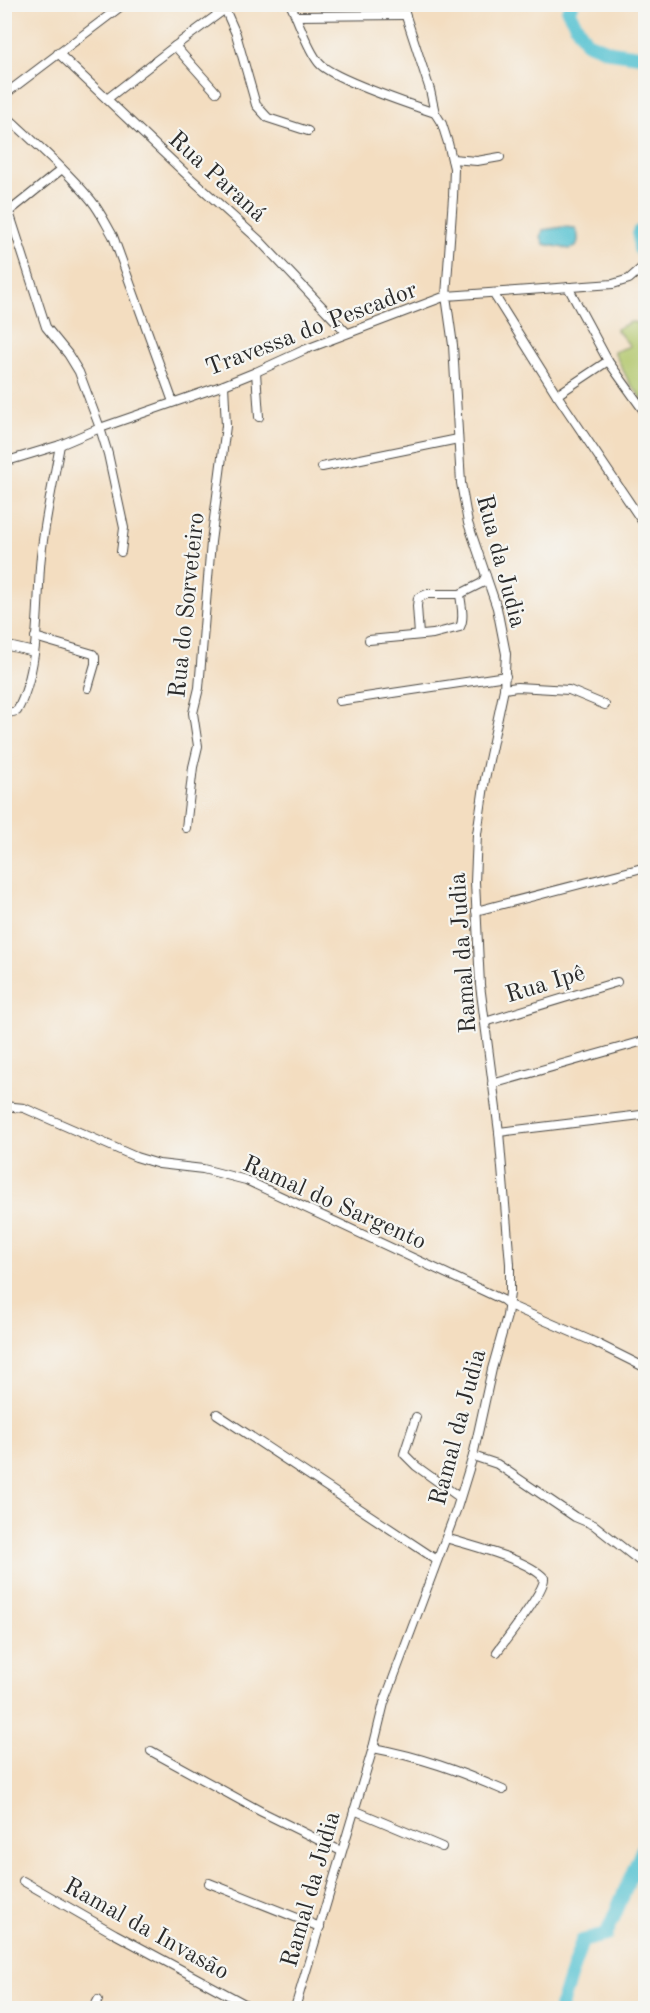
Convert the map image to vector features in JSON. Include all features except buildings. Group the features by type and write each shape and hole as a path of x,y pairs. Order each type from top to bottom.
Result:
{"street":[{"path":"4,95 124,4"},
{"path":"290,4 312,53 324,69 412,106 435,113"},
{"name":"Rua da Judia","path":"402,4 430,90 435,113 442,124 452,159 453,197 446,296 453,345 461,483 468,523 497,608 506,654 504,689 485,779 477,834"},
{"path":"107,99 229,7 256,105 268,118 308,131"},
{"path":"296,16 405,15"},
{"path":"175,46 216,92"},
{"name":"Rua Paraná","path":"58,53 260,240 347,333"},
{"path":"4,114 91,200 113,236 173,402"},
{"path":"452,159 477,161 500,157"},
{"path":"62,169 7,214 46,327 79,372 100,428 124,528 121,552"},
{"name":"Travessa do Pescador","path":"4,462 60,445 100,428 256,372 304,350 446,296 622,282 642,267"},
{"path":"568,286 608,361 645,414"},
{"path":"493,293 557,395 645,527"},
{"path":"557,395 608,361"},
{"path":"256,372 259,417"},
{"name":"Rua do Sorveteiro","path":"186,828 193,767 198,746 193,713 199,688 211,542 226,426 224,384"},
{"path":"322,467 458,439"},
{"path":"4,714 17,711 23,701 34,652 40,566 60,445"},
{"path":"419,635 418,598 427,594 460,594 482,583 486,576"},
{"path":"369,640 419,635 460,627 463,619 460,594"},
{"path":"35,637 93,654 95,664 88,688"},
{"path":"4,645 34,652"},
{"path":"339,701 506,676"},
{"path":"504,689 517,687 569,690 605,705"},
{"name":"Ramal da Judia","path":"295,2008 373,1748 384,1703 458,1508 459,1497 473,1456 509,1305 510,1264 499,1132 480,986 476,911 477,834"},
{"path":"476,911 645,867"},
{"name":"Rua Ipê","path":"485,1022 617,982"},
{"path":"492,1084 640,1041"},
{"name":"Ramal do Sargento","path":"4,1106 24,1108 136,1157 159,1164 203,1169 246,1180 645,1368"},
{"path":"499,1132 641,1115"},
{"path":"217,1414 437,1560"},
{"path":"416,1417 404,1454 416,1466 459,1497"},
{"path":"473,1456 497,1464 575,1516 594,1525 645,1566"},
{"path":"446,1538 517,1561 540,1574 545,1581 497,1652"},
{"path":"373,1748 430,1761 503,1790"},
{"path":"151,1751 262,1812 341,1851"},
{"path":"354,1810 442,1847"},
{"name":"Ramal da Invasão","path":"23,1881 252,2008"},
{"path":"209,1883 320,1927"}],"green space":[{"path":"631,322 645,324 645,402 629,382 614,352 630,346 616,329"}],"water":[{"path":"575,228 578,238 576,247 569,249 544,244 541,237 543,230"}],"waterway":[{"path":"572,4 568,11 586,42 611,52 646,57"},
{"path":"646,229 639,232 640,249 646,254"},
{"path":"560,2008 582,1941 606,1935 646,1841"}]}
